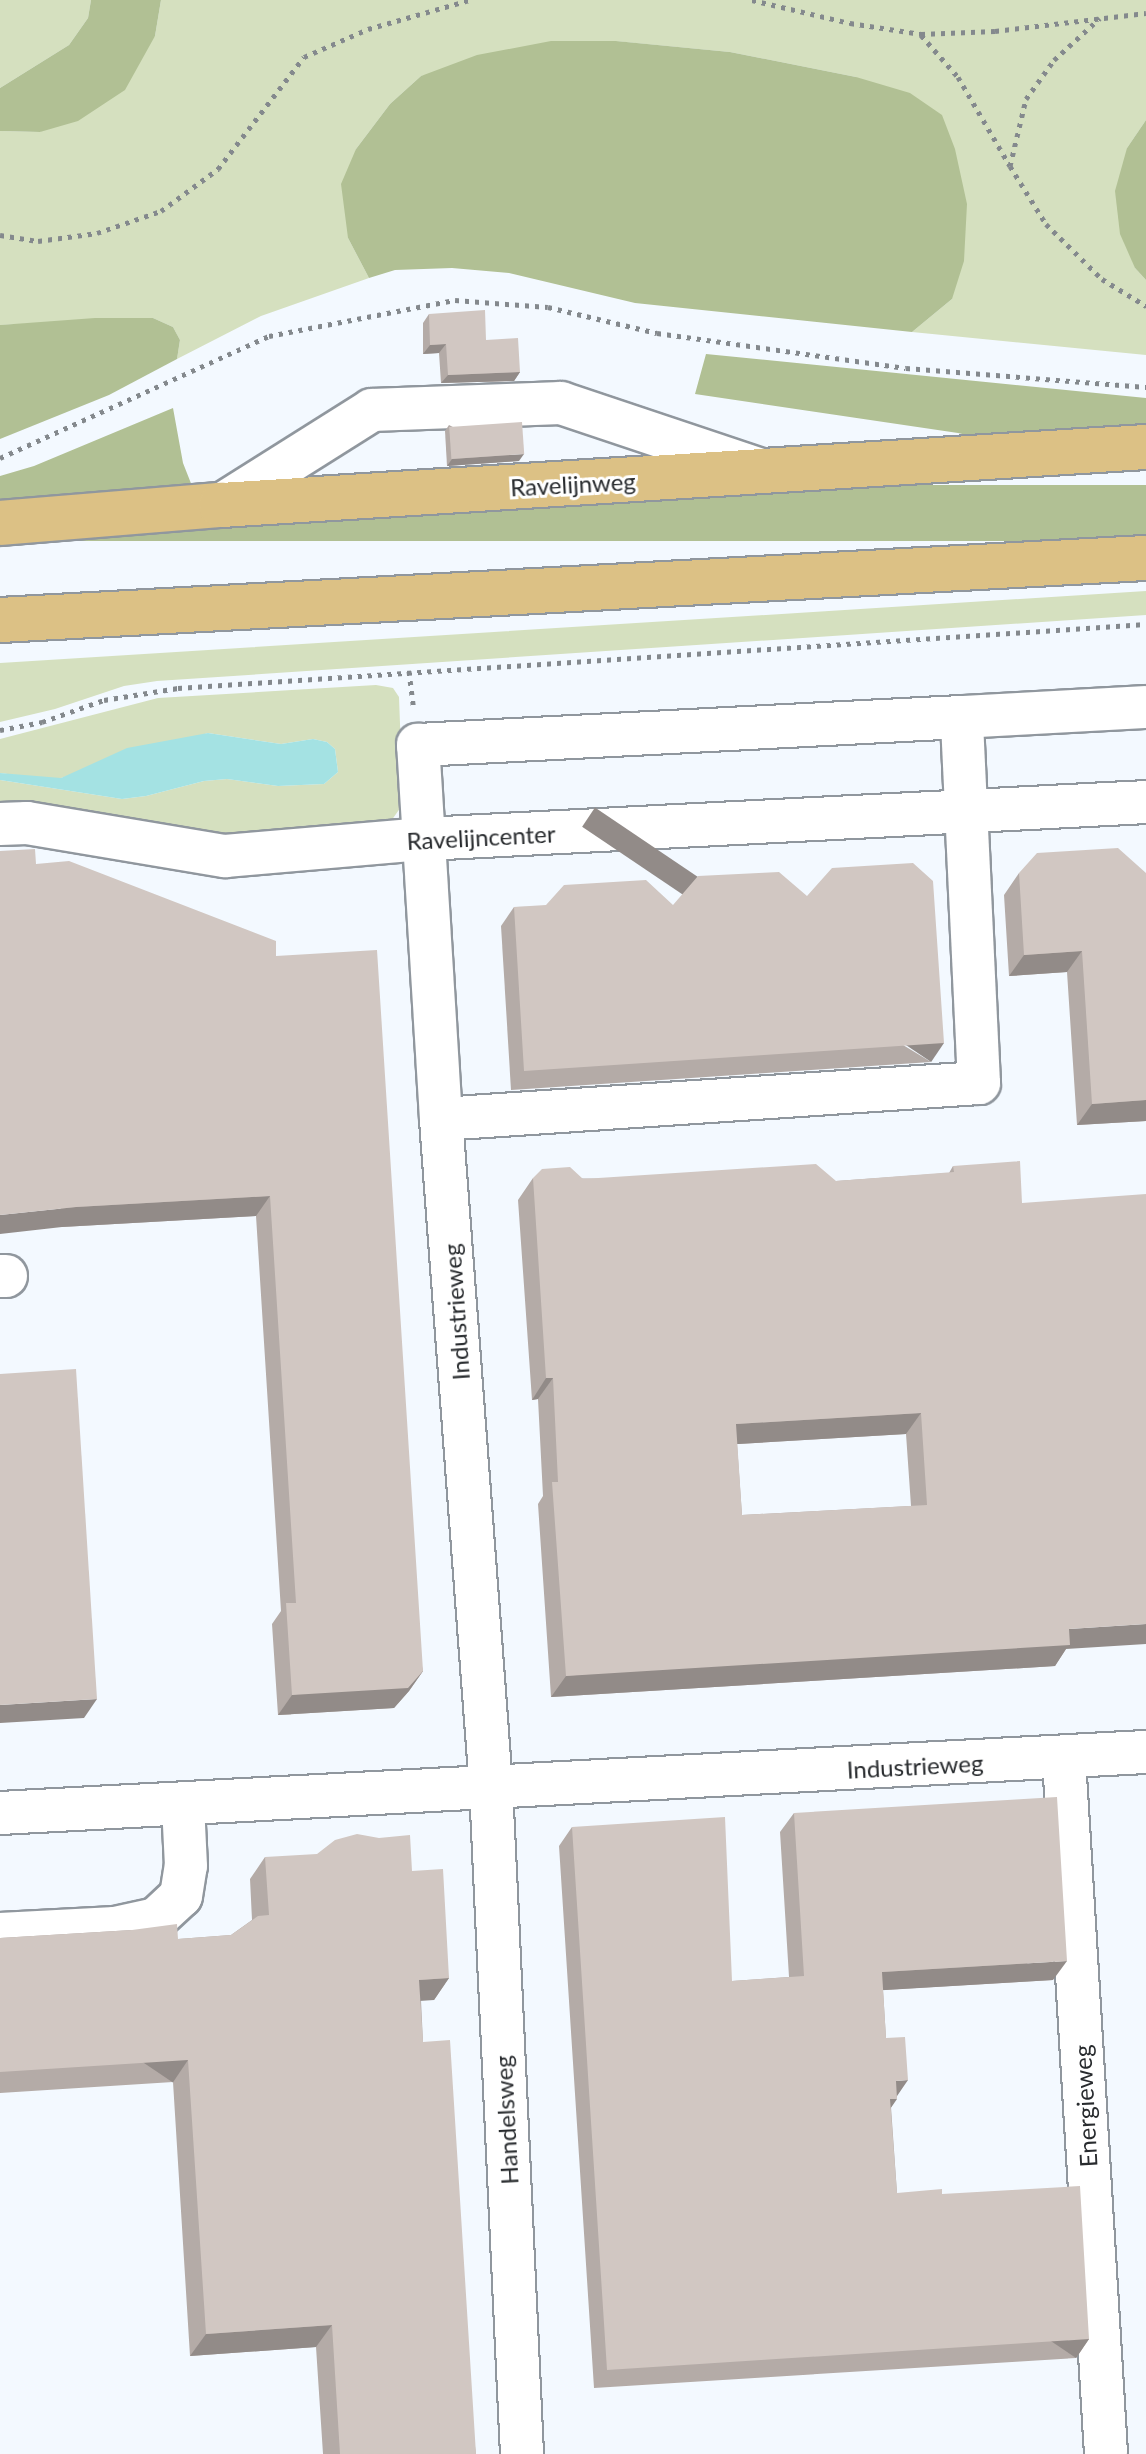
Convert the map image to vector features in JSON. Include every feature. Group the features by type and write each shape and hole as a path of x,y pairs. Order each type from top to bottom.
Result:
{"main road":[{"name":"Ravelijnweg","path":"0,523 221,505 1146,447"},
{"path":"0,620 1146,558"}],"street":[{"path":"221,505 372,410 561,403 769,473"},
{"path":"441,1119 979,1083 962,717 1146,707"},
{"name":"Industrieweg","path":"491,1786 441,1119 418,745 962,717"},
{"name":"Ravelijncenter","path":"0,824 27,823 225,856 424,839 1146,802"},
{"name":"Industrieweg","path":"0,1813 1064,1759 1146,1752"},
{"name":"Energieweg","path":"1064,1759 1106,2454"},
{"name":"Handelsweg","path":"491,1786 522,2454"},
{"path":"0,1934 115,1928 156,1919 181,1896 186,1866 183,1804"}],"path":[{"path":"0,235 38,241 97,233 161,211 218,169 304,57 368,29 470,0"},
{"path":"752,0 850,23 921,34 995,31 1146,13"},
{"path":"1010,166 1026,99 1054,60 1101,18"},
{"path":"921,34 958,77 1046,224 1102,279 1146,306"},
{"path":"0,458 269,336 455,300 548,307 657,333 906,368 1146,387"},
{"path":"0,730 42,722 137,693 409,671 1146,624"}],"green space":[{"path":"0,0 91,0 88,18 69,45 0,88"},
{"path":"91,0 161,0 155,36 125,90 78,121 40,132 0,131 0,88 69,45 88,18"},
{"path":"161,0 1146,0 1146,120 1127,148 1135,268 1146,280 1146,355 912,332 952,299 856,77 730,52 615,41 421,76 390,104 356,149 348,238 369,278 261,316 177,359 180,340 173,327 153,318 0,325 0,131 40,132 155,36"},
{"path":"551,41 616,41 730,52 856,77 910,93 942,115 955,149 967,204 964,261 952,299 912,332 635,303 509,273 452,268 395,270 369,278 348,238 341,184 356,149 390,104 421,76 477,55"},
{"path":"1146,120 1146,280 1135,268 1120,234 1115,191 1127,148"},
{"path":"95,318 153,318 173,327 180,340 177,359 109,395 0,439 0,325"},
{"path":"706,354 1146,398 1146,439 1014,446 958,433 695,394"},
{"path":"173,408 183,463 194,491 0,511 0,476 34,466"},
{"path":"0,485 1146,485 1146,541 0,541"},
{"path":"1146,591 1146,615 157,681 124,686 55,709 0,722 0,663"},
{"path":"376,685 393,688 399,697 403,804 389,824 237,841 0,804 0,780 122,799 227,779 278,786 324,784 338,772 335,749 327,742 313,739 281,744 208,733 61,778 46,779 0,773 0,739 158,698"}],"water":[{"path":"208,733 281,744 313,739 327,742 335,749 338,772 324,784 278,786 227,779 122,799 0,780 0,773 61,778 127,748"}],"building":[{"path":"485,310 486,340 518,338 520,372 448,375 446,344 430,345 429,314"},
{"path":"522,422 524,454 451,459 449,427"},
{"path":"1118,848 1146,873 1146,1100 1092,1104 1082,951 1024,955 1019,873 1037,853"},
{"path":"35,849 36,864 69,861 276,941 276,956 377,950 423,1671 408,1688 292,1695 286,1603 296,1603 270,1196 76,1207 0,1215 0,851"},
{"path":"913,863 933,881 944,1043 524,1071 514,907 546,905 564,885 646,880 673,905 698,876 779,872 807,896 832,868"},
{"path":"1020,1161 1022,1203 1146,1194 1146,1624 1069,1629 1070,1645 566,1676 552,1482 558,1482 553,1378 546,1378 533,1178 542,1169 570,1167 583,1179 816,1164 836,1181 954,1172 953,1166","holes":["921,1413 927,1505 742,1515 736,1424"]},
{"path":"76,1369 97,1699 0,1705 0,1374"},
{"path":"1057,1797 1067,1961 882,1972 886,2038 905,2037 908,2080 896,2081 897,2099 890,2099 897,2193 942,2189 942,2194 1080,2186 1089,2339 607,2370 572,1827 725,1817 732,1981 804,1976 794,1813"},
{"path":"357,1834 379,1838 410,1835 412,1871 443,1869 449,1978 419,1980 423,2042 450,2040 476,2454 340,2454 332,2325 206,2334 188,2060 0,2072 0,1938 132,1930 177,1924 178,1939 231,1935 258,1916 269,1915 265,1857 317,1854 335,1840"}]}
